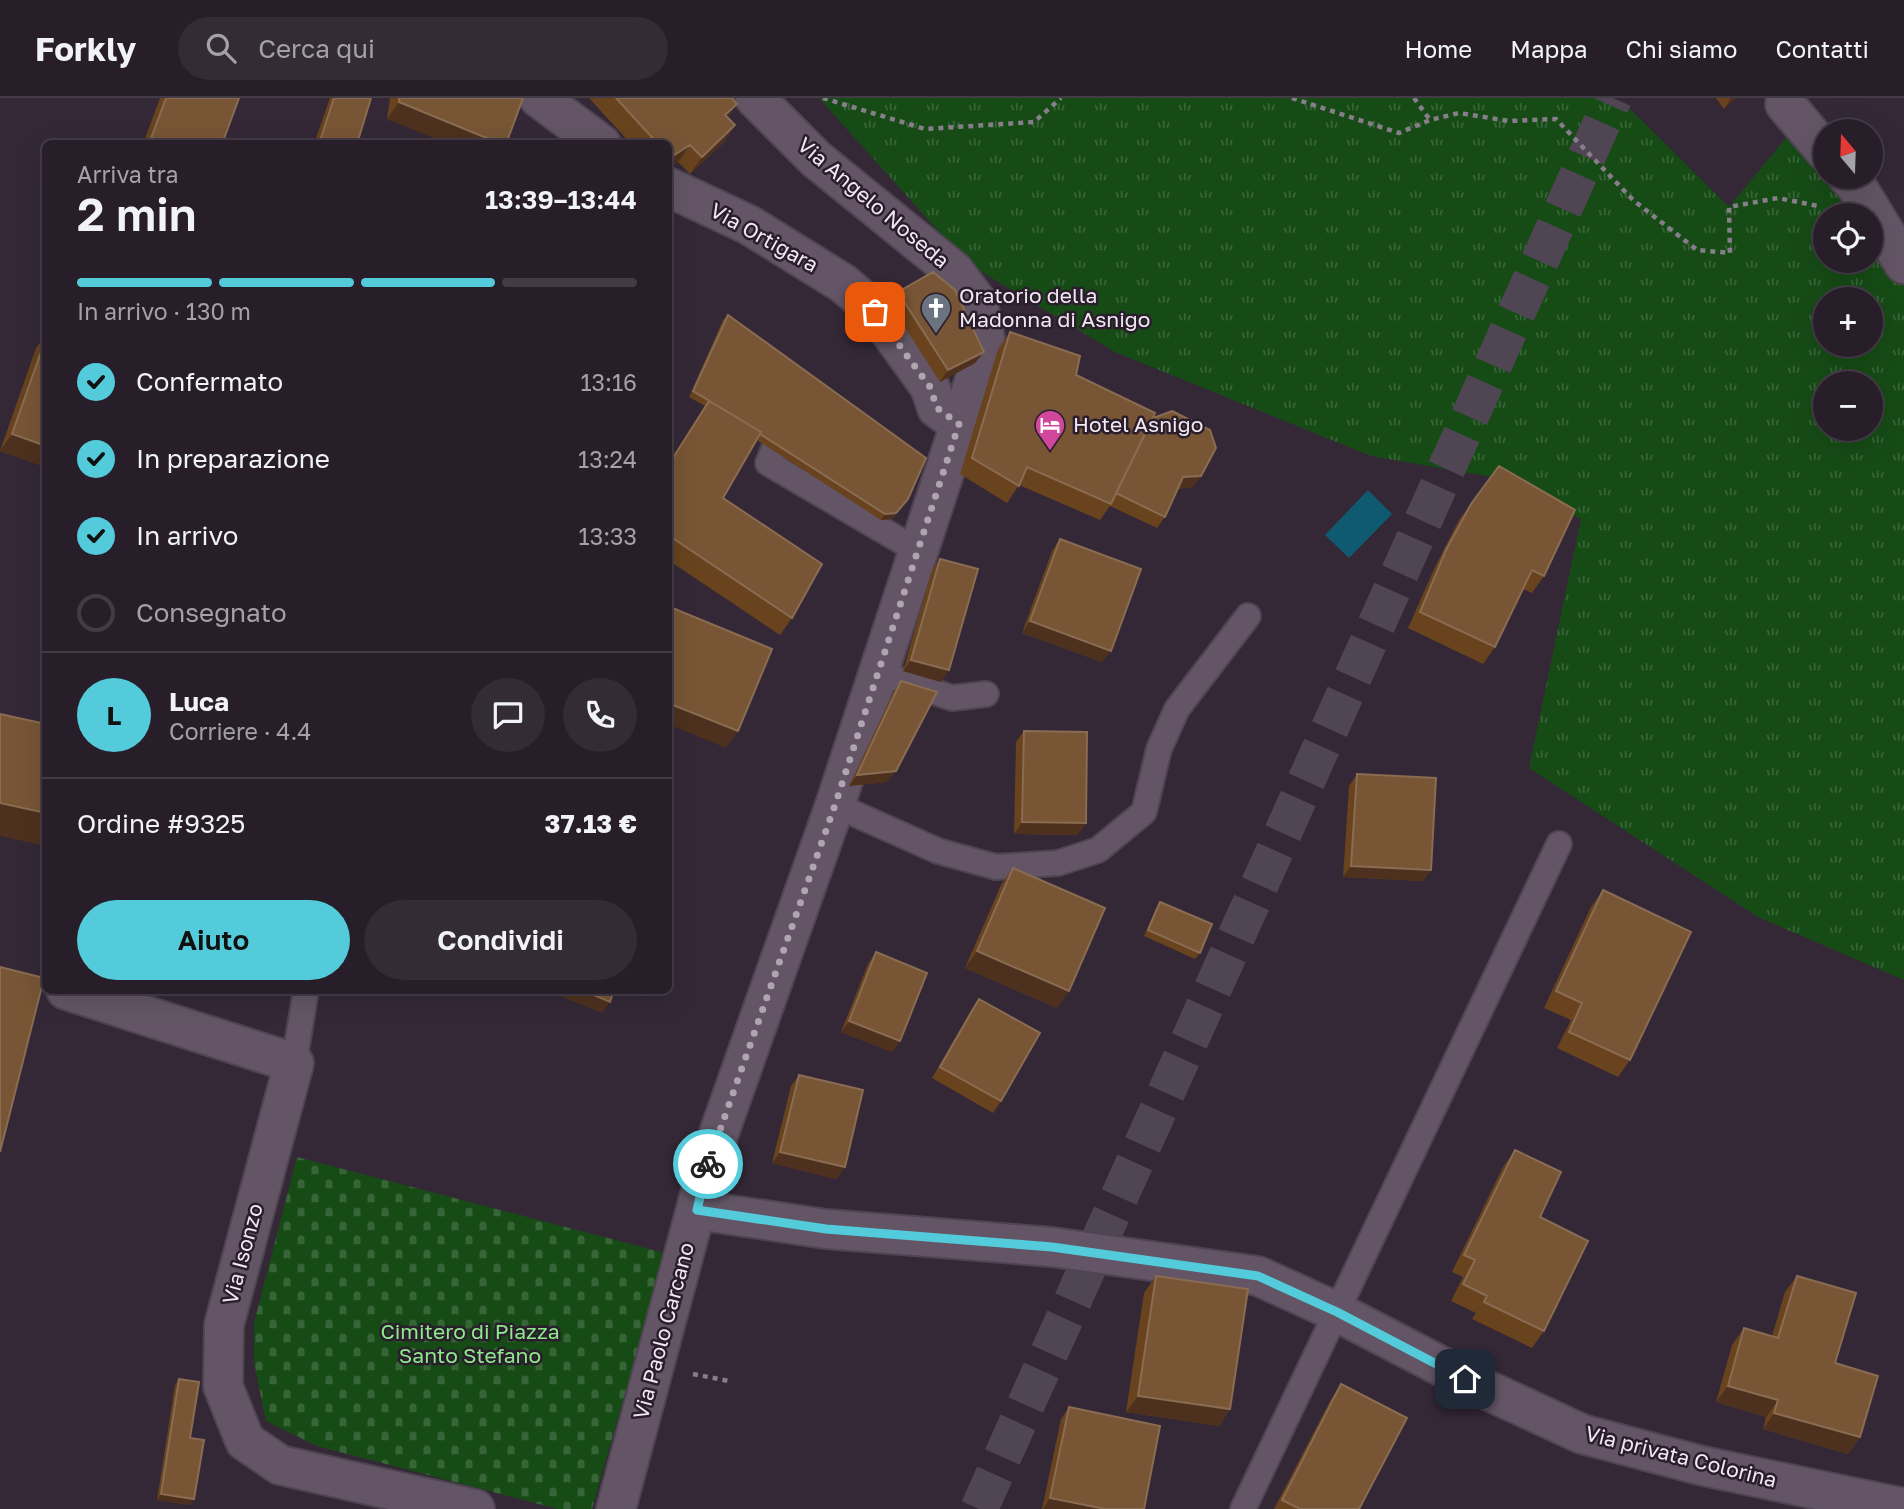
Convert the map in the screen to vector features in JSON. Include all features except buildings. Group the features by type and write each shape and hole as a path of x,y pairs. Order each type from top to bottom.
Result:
{"street":[{"path":"539,98 596,140"},
{"name":"Via Angelo Noseda","path":"755,98 816,159 954,271 978,303 981,316"},
{"path":"1785,104 1813,137"},
{"name":"Via Ortigara","path":"672,189 749,225 844,284 875,312 930,387 937,408 959,424"},
{"path":"1858,189 1904,264"},
{"name":"Via Paolo Carcano","path":"616,1509 708,1164 835,805 975,379 985,339 981,316"},
{"path":"77,994 294,1063"},
{"name":"Via Isonzo","path":"294,1063 224,1325 223,1386 244,1441 280,1465 475,1509"},
{"name":"Via privata Colorina","path":"697,1210 826,1229 1052,1247 1258,1276 1337,1312 1487,1390 1582,1434 1703,1466 1904,1508"}],"lane":[{"path":"786,420 768,463 918,551"},
{"path":"835,805 938,851 996,867 1058,863 1098,850 1144,812 1159,748 1177,709 1248,616"},
{"path":"878,672 952,698 986,694"},
{"path":"1242,1509 1559,844"},
{"path":"294,1063 305,994"}],"path":[{"path":"823,98 925,130 1034,122 1061,98"},
{"path":"1292,98 1399,133 1430,120 1459,113 1509,121 1556,119 1633,200 1697,250 1730,253 1729,207 1778,198 1813,205"},
{"path":"1413,98 1430,120"}],"green space":[{"path":"819,98 1602,98 1627,106 1729,207 1796,126 1813,144 1813,189 1854,189 1863,203 1813,203 1813,273 1883,273 1883,232 1904,264 1904,980 1758,917 1529,768 1581,519 1498,478 1371,456 1115,352 967,263"},
{"name":"Cimitero di Piazza Santo Stefano","path":"297,1157 665,1253 592,1509 558,1509 317,1446 266,1421 254,1363 254,1323"}],"water":[{"path":"1368,490 1392,514 1349,558 1325,535"}],"tunnel":[{"path":"979,1509 1613,98"}],"way so far":[{"path":"708,1164 835,805 959,424 937,408 930,387 895,343 875,312"}],"place":[{"name":"Oratorio della Madonna di Asnigo","path":"936,335"},
{"name":"Hotel Asnigo","path":"1050,452"}],"route":[{"path":"708,1164 697,1210 826,1229 1052,1247 1258,1276 1337,1312 1465,1379"}]}
